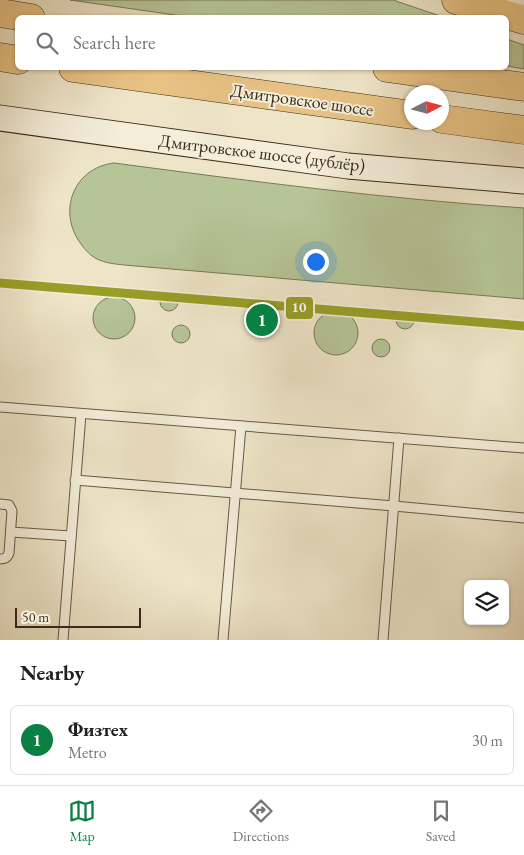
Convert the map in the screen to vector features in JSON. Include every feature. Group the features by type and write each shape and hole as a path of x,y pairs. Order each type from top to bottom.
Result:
{"highway":[{"path":"456,0 507,15"},
{"path":"0,13 15,15"},
{"path":"509,16 524,20"},
{"path":"0,57 15,60"},
{"name":"Дмитровское шоссе","path":"87,70 404,114"},
{"path":"401,70 524,87"},
{"path":"449,120 524,130"}],"main road":[{"name":"Дмитровское шоссе (дублёр)","path":"0,118 348,166 524,181"}],"street":[{"path":"511,0 524,4"}],"lane":[{"path":"0,407 524,448"},
{"path":"63,640 80,414"},
{"path":"223,640 241,426"},
{"path":"383,640 399,438"},
{"path":"75,480 524,518"},
{"path":"0,504 9,505 12,511 8,557 0,559"},
{"path":"11,532 71,536"}],"green space":[{"path":"70,0 393,0 437,15 175,15"},
{"path":"509,40 524,45 524,69 509,66"},
{"path":"114,163 369,195 524,208 524,299 124,265 103,261 86,251 81,244 74,232 70,219 70,206 73,193 79,182 88,173"},
{"path":"165,293 173,293 178,298 176,309 165,311 160,306 160,298"},
{"path":"118,297 126,300 132,306 135,318 132,330 126,336 110,339 102,336 96,330 93,314 96,306 102,300"},
{"path":"336,311 348,315 354,321 358,333 354,345 348,351 336,355 324,351 318,345 314,333 318,321 324,315"},
{"path":"401,311 409,311 414,316 412,327 401,329 396,324 396,316"},
{"path":"177,325 185,325 190,330 188,341 177,343 172,338 172,330"},
{"path":"377,339 385,339 390,344 388,355 377,357 372,352 372,344"}],"transit line":[{"name":"10","path":"0,283 524,326"}],"place":[{"name":"Физтех","path":"262,320"}]}
